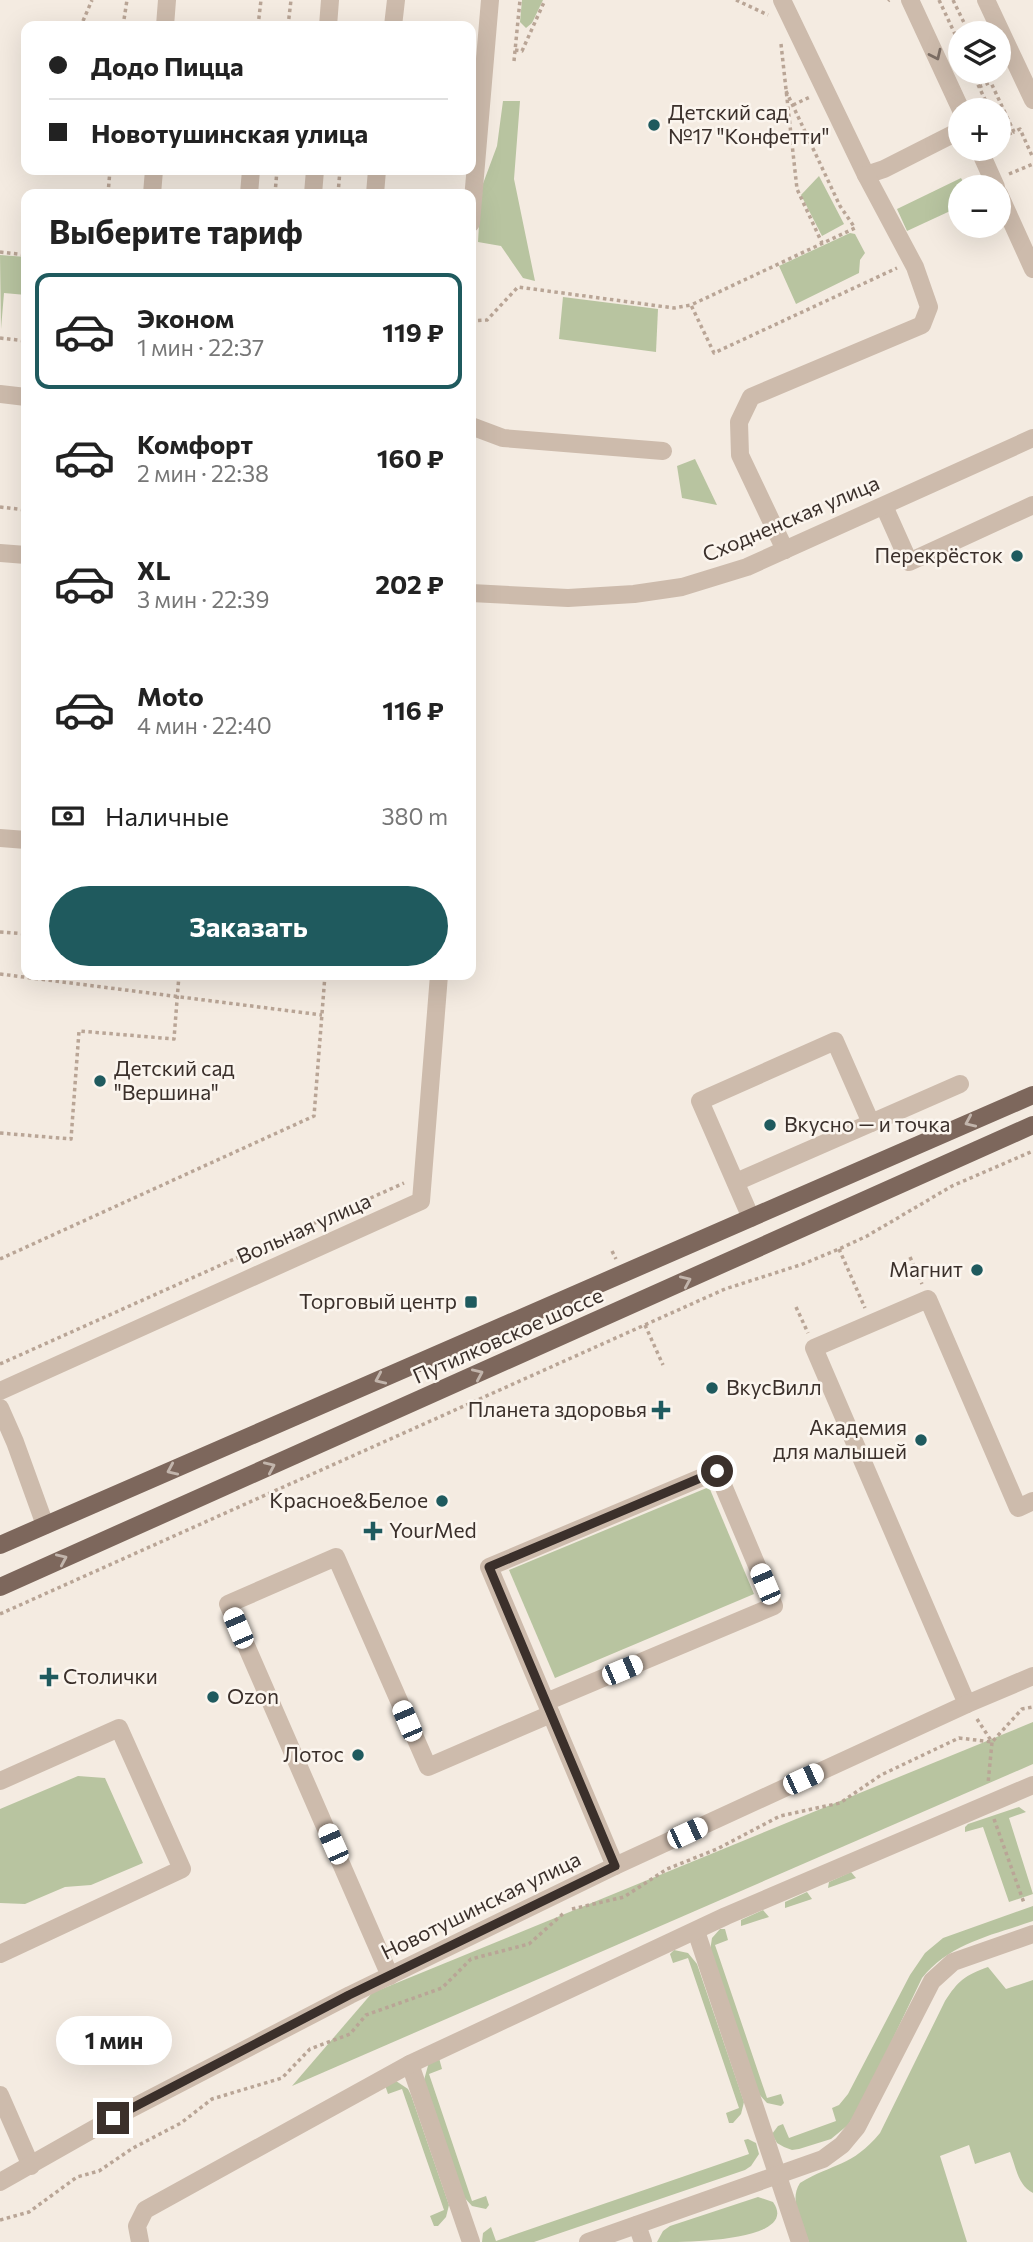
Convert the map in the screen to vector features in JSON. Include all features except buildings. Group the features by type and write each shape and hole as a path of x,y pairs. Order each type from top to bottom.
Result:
{"main road":[{"name":"Путилковское шоссе","path":"0,1545 1033,1095"},
{"name":"Путилковское шоссе","path":"0,1587 1033,1125"}],"street":[{"path":"165,21 167,0"},
{"path":"328,21 330,0"},
{"path":"394,21 396,0"},
{"path":"476,86 477,58 490,0"},
{"path":"782,0 866,175 912,261 929,307 922,325 751,397 739,422 740,455 785,550"},
{"path":"910,0 955,98"},
{"path":"986,0 1033,100"},
{"path":"866,175 948,137"},
{"path":"1011,221 1033,269"},
{"path":"0,394 21,396"},
{"path":"476,428 503,438 663,451"},
{"name":"Сходненская улица","path":"476,593 568,598 634,594 682,587 729,573 785,550 1033,438"},
{"path":"884,506 909,562 1033,505"},
{"path":"0,553 21,555"},
{"path":"0,838 21,840"},
{"name":"Вольная улица","path":"0,1391 421,1201 439,980"},
{"path":"751,1217 700,1101 835,1041 871,1123"},
{"path":"736,1182 960,1084"},
{"path":"967,1703 814,1348 928,1299 1018,1507 1033,1501"},
{"path":"0,1408 45,1525"},
{"path":"390,1976 228,1604 336,1557 428,1768 548,1708 774,1606 717,1471 489,1567 548,1708 615,1866"},
{"name":"Новотушинская улица","path":"0,2182 113,2118 390,1976 615,1866 967,1703 1033,1676"},
{"path":"0,1781 120,1728 182,1869 0,1954"},
{"path":"140,2242 137,2226 145,2210 410,2064 696,1931 1033,1785"},
{"path":"696,1931 800,2242"},
{"path":"588,2242 640,2233 777,2176 823,2160 842,2145 857,2127 932,1981 953,1962 1033,1934"},
{"path":"410,2064 471,2242"},
{"path":"0,2095 6,2124 31,2166"}],"path":[{"path":"83,21 92,0"},
{"path":"124,21 127,0"},
{"path":"259,21 261,0"},
{"path":"289,21 291,0"},
{"path":"514,61 520,0"},
{"path":"515,50 522,51 545,0"},
{"path":"939,0 949,21"},
{"path":"953,0 963,21"},
{"path":"739,1 779,20"},
{"path":"780,32 797,190 822,243"},
{"path":"978,84 984,98"},
{"path":"979,87 986,84"},
{"path":"992,84 1014,132"},
{"path":"476,321 487,320 518,287 674,308 691,305 855,228 840,206 786,91"},
{"path":"1011,133 1020,129 1033,158"},
{"path":"1011,178 1033,164"},
{"path":"0,252 21,254"},
{"path":"691,305 714,353 912,261"},
{"path":"0,338 21,340"},
{"path":"0,508 21,510"},
{"path":"0,932 21,934"},
{"path":"0,974 21,977"},
{"path":"44,980 322,1015"},
{"path":"0,1133 71,1139 79,1031 174,1039 179,980"},
{"path":"0,1259 314,1116 325,980"},
{"path":"0,1614 725,1289 803,1264 867,1236 953,1186 1033,1151"},
{"path":"0,1364 423,1175"},
{"path":"839,1248 871,1323"},
{"path":"910,1257 928,1299"},
{"path":"796,1307 814,1348"},
{"path":"642,1318 663,1365"},
{"path":"0,2220 29,2213 77,2177 99,2171 181,2123 212,2099 282,2078 310,2049 350,2034 366,2015 442,1988 471,1959 529,1944 568,1910 624,1897 667,1869 717,1849 780,1816 840,1803 881,1775 959,1738 992,1742 1022,1709 1033,1707"}],"green space":[{"path":"522,0 543,0 532,23 526,28 520,22"},
{"path":"503,101 520,101 514,179 535,281 523,278 501,246 478,242 481,189 497,146"},
{"path":"819,176 844,224 822,236 801,195"},
{"path":"948,184 948,212 907,231 897,209"},
{"path":"850,233 855,234 865,253 860,260 859,273 796,304 779,266"},
{"path":"0,255 21,257 21,295 4,293 1,329"},
{"path":"563,297 658,309 656,352 559,339"},
{"path":"695,459 717,505 682,498 677,466"},
{"path":"709,1487 754,1594 555,1678 509,1570"},
{"path":"1033,1722 1033,1764 292,2086 372,1993"},
{"path":"78,1776 105,1778 143,1863 91,1885 65,1887 25,1904 0,1903 0,1809"},
{"path":"1019,1807 1026,1812 1009,1818 1033,1894 1009,1902 983,1827 965,1832 965,1827"},
{"path":"851,1872 856,1878 828,1888 829,1882"},
{"path":"807,1892 812,1899 785,1908 785,1902"},
{"path":"1033,1906 1033,1921 959,1948 933,1966 922,1978 862,2103 848,2125 831,2139 799,2149 792,2150 777,2143 772,2134 783,2124 789,2138 836,2121 832,2108 839,2105 848,2094 910,1975 925,1953 943,1938"},
{"path":"763,1910 769,1917 741,1926 741,1920"},
{"path":"720,1929 725,1929 728,1940 715,1945 767,2098 781,2094 784,2103 781,2106 767,2103 758,2093 710,1951 712,1938"},
{"path":"674,1950 688,1953 697,1964 744,2102 741,2114 733,2123 729,2123 726,2113 739,2108 688,1958 673,1963 670,1954"},
{"path":"988,1967 1006,1989 1033,1980 1033,2193 1021,2181 1010,2152 975,2164 969,2145 940,2156 967,2242 809,2242 796,2205 800,2183 851,2158 880,2133 945,2001 963,1980"},
{"path":"439,2058 442,2069 429,2074 472,2201 486,2196 489,2205 486,2209 472,2206 463,2196 424,2080 429,2062"},
{"path":"396,2081 408,2089 411,2095 449,2205 446,2217 438,2226 434,2226 430,2216 444,2210 402,2089 388,2094 385,2085"},
{"path":"744,2140 756,2143 759,2154 745,2170 534,2242 482,2242 483,2233 491,2227 496,2241 749,2154"},
{"path":"758,2197 773,2202 777,2215 770,2225 755,2232 713,2240 657,2242 663,2231 670,2226"}],"place":[{"name":"Детский сад №17 \"Конфетти\"","path":"654,125"},
{"name":"Перекрёсток","path":"1017,556"},
{"name":"Детский сад \"Вершина\"","path":"100,1081"},
{"name":"Вкусно — и точка","path":"770,1125"},
{"name":"Магнит","path":"977,1270"},
{"name":"Торговый центр","path":"471,1302"},
{"name":"ВкусВилл","path":"712,1388"},
{"name":"Планета здоровья","path":"661,1410"},
{"name":"Академия для малышей","path":"921,1440"},
{"name":"Красное&Белое","path":"442,1501"},
{"name":"YourMed","path":"373,1531"},
{"name":"Столички","path":"49,1677"},
{"name":"Ozon","path":"213,1697"},
{"name":"Лотос","path":"358,1755"}],"route":[{"path":"113,2118 349,1995 615,1866 489,1567 717,1471"}]}
